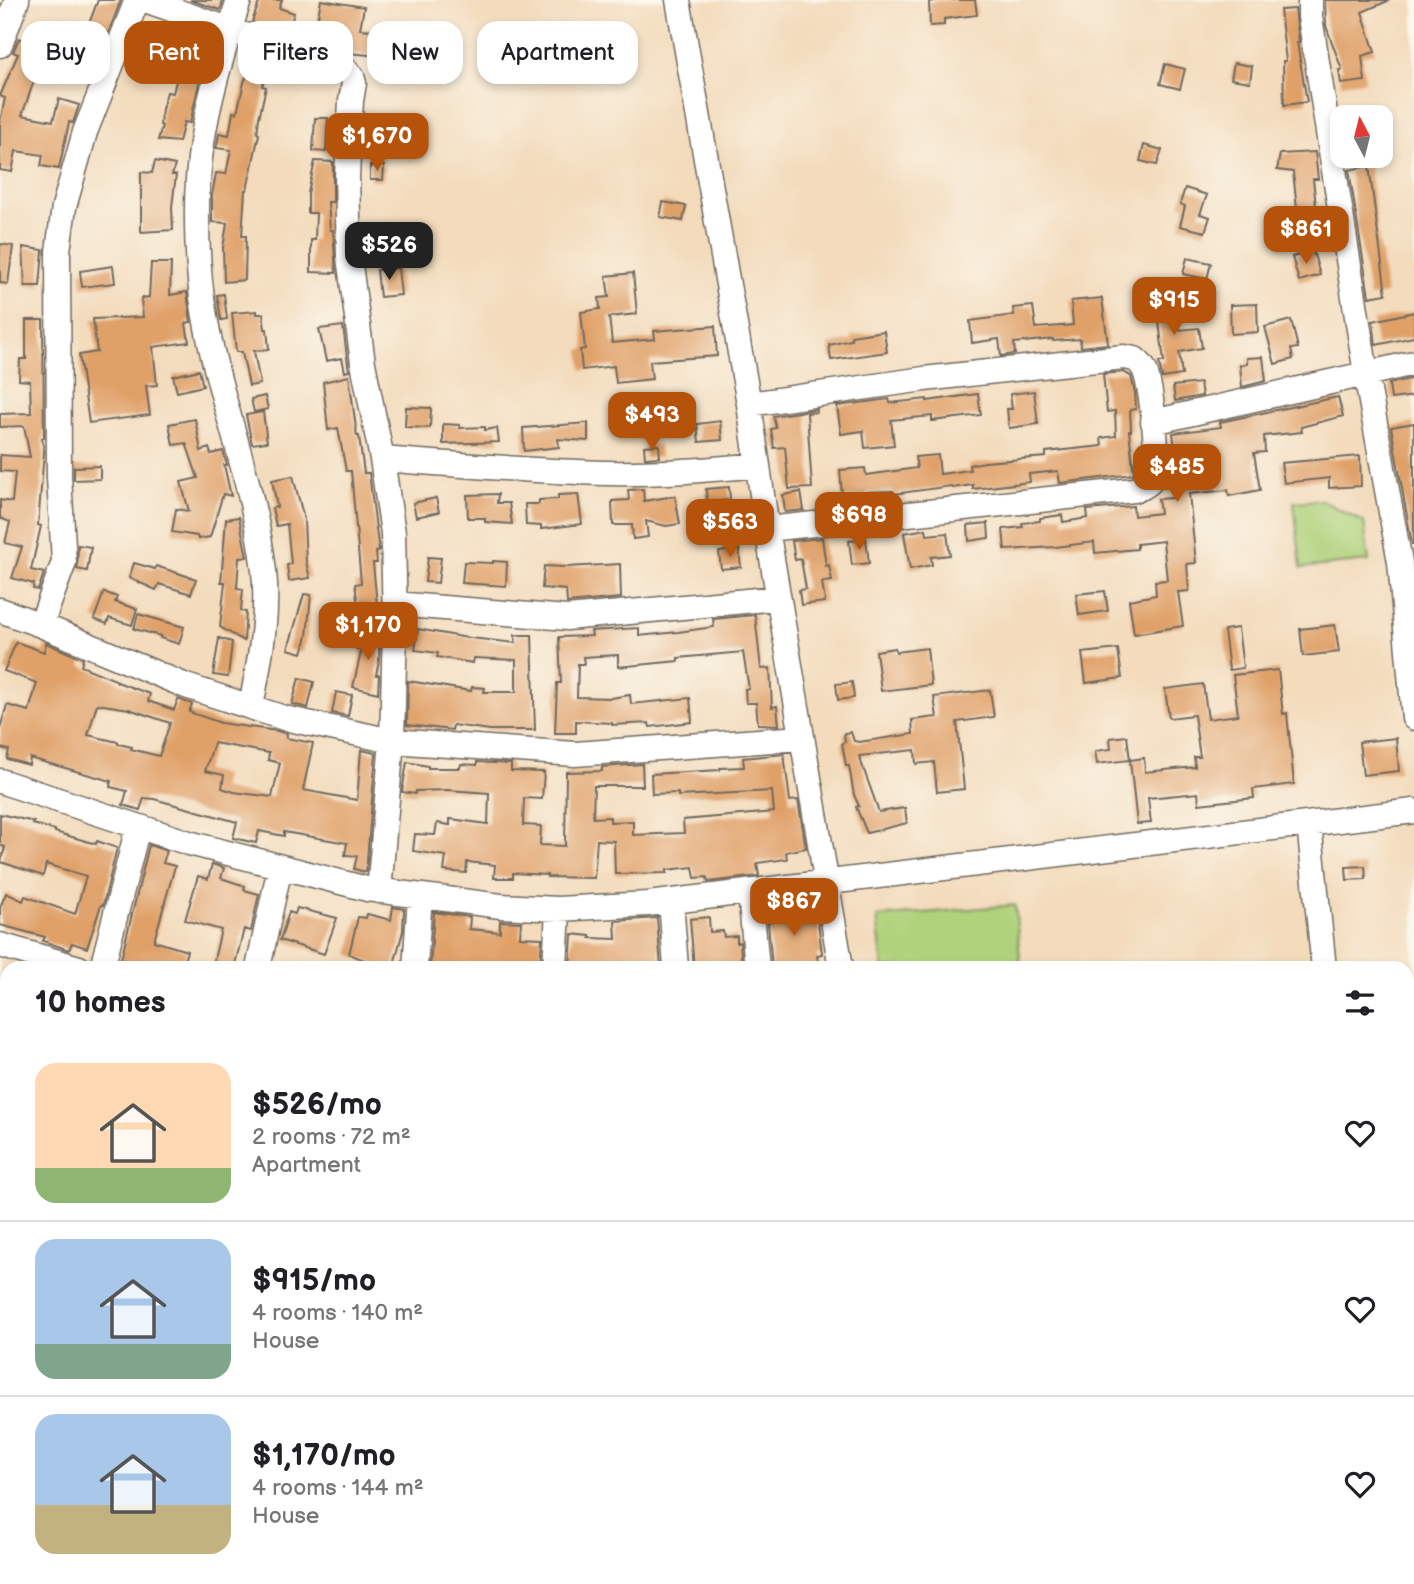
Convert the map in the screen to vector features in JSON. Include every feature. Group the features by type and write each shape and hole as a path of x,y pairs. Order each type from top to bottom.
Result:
{"street":[{"path":"0,45 17,0"},
{"path":"41,625 64,562 59,477 58,251 64,207 85,132 137,0"},
{"path":"145,0 346,69 354,83 347,176 349,257 363,363 393,533 392,741 379,891"},
{"path":"239,0 202,143 197,213 200,281 209,336 255,519 264,572 264,635 251,707"},
{"path":"678,0 749,404 778,598 840,961"},
{"path":"1310,0 1310,17 1366,374 1407,561 1414,718"},
{"path":"749,404 924,379 1124,357 1135,359 1146,373 1153,422 1155,473 1143,487 1134,491 767,529"},
{"path":"1153,422 1414,363"},
{"path":"382,459 523,470 610,473 697,471 758,466"},
{"path":"394,604 567,618 778,598"},
{"path":"0,610 186,686 284,718 392,741 575,754 801,737"},
{"path":"0,781 189,843 379,891 500,906 558,909 750,892 1414,811"},
{"path":"1309,824 1323,961"},
{"path":"104,961 138,827"},
{"path":"260,961 280,867"},
{"path":"750,892 756,961"},
{"path":"415,961 420,896"},
{"path":"671,901 675,961"},
{"path":"555,961 558,909"},
{"path":"0,945 55,961"}],"green space":[{"path":"1321,500 1364,522 1369,561 1301,568 1294,502"},
{"path":"1015,905 1020,961 882,961 877,917"}],"building":[{"path":"98,0 121,0 110,28 110,21 90,21"},
{"path":"190,0 222,0 222,5 220,10"},
{"path":"260,0 282,0 279,8 294,13 292,21 252,21"},
{"path":"321,0 364,7 360,29 367,30 367,55 353,53 353,21 317,21"},
{"path":"975,0 977,15 944,19 944,25 930,26 929,2"},
{"path":"1325,0 1390,0 1362,12 1375,52 1362,56 1365,81 1341,84 1339,70 1342,70 1326,26"},
{"path":"1295,9 1297,42 1307,102 1284,105 1283,61 1286,61 1280,10"},
{"path":"19,38 21,39 21,84 33,84 22,115 53,121 59,99 79,105 73,123 69,122 59,169 41,166 43,155 16,151 12,172 0,170 0,122 5,98 0,96 18,54 13,52"},
{"path":"1234,63 1252,66 1250,82 1231,79"},
{"path":"1165,64 1185,69 1180,89 1160,84"},
{"path":"175,84 199,84 190,123 184,122 179,142 158,140 167,92 173,93"},
{"path":"244,84 263,84 266,87 259,118 259,134 245,190 242,236 246,236 245,280 224,282 223,248 227,223 212,222 212,195 216,173 226,174 231,150 216,148 219,133 229,135 233,112 237,113"},
{"path":"315,118 328,118 326,152 313,151"},
{"path":"1144,145 1162,150 1157,165 1140,161"},
{"path":"1315,152 1318,179 1313,179 1316,206 1297,208 1293,172 1277,170 1280,154"},
{"path":"155,161 175,165 172,175 176,175 172,207 173,230 141,232 141,172 152,173"},
{"path":"315,161 333,162 333,202 328,202 336,273 311,272 311,240 315,240 316,213 308,213 308,193"},
{"path":"370,166 384,166 383,180 370,180"},
{"path":"1369,168 1386,294 1369,297 1349,170"},
{"path":"1185,188 1207,195 1200,214 1210,217 1205,232 1180,226 1185,206 1180,204"},
{"path":"663,202 686,206 683,221 660,217"},
{"path":"0,244 13,246 8,284 0,283"},
{"path":"23,247 43,250 40,286 25,286"},
{"path":"1313,251 1320,275 1299,281 1292,257"},
{"path":"1187,258 1211,263 1207,279 1183,274"},
{"path":"151,263 171,263 170,295 187,292 191,322 186,323 189,342 153,347 157,385 146,386 150,415 89,423 79,355 97,352 93,319 143,317 141,298 149,297"},
{"path":"113,266 115,283 82,287 80,271"},
{"path":"398,268 401,295 380,297 377,270"},
{"path":"633,273 637,314 609,317 612,343 655,339 654,331 715,326 717,356 650,361 652,379 616,383 614,366 582,370 580,350 585,349 581,312 600,309 599,298 609,297 606,276"},
{"path":"224,294 227,319 221,320 217,295"},
{"path":"1177,297 1179,330 1199,328 1202,348 1179,352 1182,375 1162,378 1159,362 1164,362 1156,298"},
{"path":"1102,298 1108,344 1081,347 1080,339 1014,343 1015,354 1001,356 999,339 972,343 970,321 1014,315 1013,308 1033,306 1036,328 1073,325 1071,301"},
{"path":"1257,304 1258,332 1231,334 1230,305"},
{"path":"257,311 257,314 263,314 269,349 254,351 260,384 249,386 242,352 236,352 232,313"},
{"path":"1414,312 1414,337 1376,345 1373,321"},
{"path":"26,320 43,320 44,452 38,525 41,526 31,570 44,573 38,590 33,589 34,584 12,578 22,547 5,543 10,522 0,518 0,500 12,502 15,472 0,471 0,455 30,457 24,426 0,427 0,414 31,413 30,381 19,380 20,359 26,359"},
{"path":"1291,320 1298,348 1291,349 1293,359 1275,364 1265,327"},
{"path":"343,326 349,371 345,372 342,358 326,361 319,329"},
{"path":"884,331 887,352 831,360 829,345 851,340 851,336"},
{"path":"1263,357 1266,381 1242,387 1240,365 1247,364 1247,358"},
{"path":"199,370 203,386 177,392 173,376"},
{"path":"1123,372 1131,376 1135,393 1136,409 1130,410 1129,431 1134,474 1060,483 1058,471 1029,474 1030,482 973,489 973,485 951,486 894,494 893,491 867,492 867,495 842,497 840,470 865,468 866,475 917,468 915,457 938,455 940,474 970,470 969,465 985,462 1046,457 1046,452 1102,446 1101,438 1116,436 1115,411 1107,412 1103,374"},
{"path":"349,376 364,473 369,473 379,551 376,552 377,563 373,563 377,605 358,607 355,584 361,583 351,471 346,471 338,428 328,430 323,382"},
{"path":"1414,378 1414,396 1391,399 1389,384"},
{"path":"1200,383 1202,396 1175,401 1173,386"},
{"path":"1034,391 1038,424 1009,428 1007,409 1012,409 1010,394"},
{"path":"978,394 981,415 932,421 932,416 891,420 894,445 865,448 863,431 841,434 837,406 889,399 890,403 927,401"},
{"path":"265,396 268,409 254,412 251,399"},
{"path":"1338,397 1343,416 1301,427 1302,432 1264,436 1265,452 1254,453 1260,490 1229,496 1228,490 1189,494 1196,563 1187,564 1189,591 1178,592 1183,626 1134,634 1129,600 1156,595 1155,581 1167,580 1163,541 1137,544 1137,549 1095,553 1094,542 1005,550 1003,529 1023,527 1022,523 1040,521 1040,518 1062,515 1063,522 1088,518 1087,510 1133,506 1134,516 1160,513 1158,499 1173,498 1170,472 1178,471 1173,433 1221,427 1220,422"},
{"path":"406,407 431,408 430,428 405,427"},
{"path":"817,409 817,412 807,413 812,488 789,489 785,447 774,448 771,429 776,428 773,416"},
{"path":"263,412 267,442 252,444 246,415"},
{"path":"195,419 201,451 209,448 211,454 223,451 231,496 223,494 210,537 198,539 197,536 172,532 176,509 189,511 181,482 198,478 186,443 173,445 169,424"},
{"path":"720,421 722,440 699,442 697,424"},
{"path":"588,423 588,441 558,439 559,447 524,451 523,428"},
{"path":"1414,423 1414,544 1412,544 1391,427"},
{"path":"443,424 460,425 460,428 485,427 485,430 497,428 499,442 443,444"},
{"path":"659,445 660,457 645,458 644,446"},
{"path":"1360,456 1361,486 1329,488 1329,478 1284,483 1281,463"},
{"path":"100,466 100,479 74,480 74,467"},
{"path":"293,476 304,519 306,562 310,578 289,581 287,565 291,564 287,524 276,526 272,508 277,507 272,480"},
{"path":"729,487 730,500 707,502 706,489"},
{"path":"643,489 644,501 675,496 680,524 666,526 646,521 648,537 633,539 632,525 613,525 612,501 629,500 628,490"},
{"path":"801,492 804,510 785,512 783,495"},
{"path":"498,494 497,503 509,503 512,524 485,522 485,518 468,518 467,495"},
{"path":"578,494 582,524 541,529 541,526 526,525 525,504 558,499 558,495"},
{"path":"436,498 439,512 416,517 413,503"},
{"path":"239,517 247,557 239,558 237,588 243,589 241,611 246,612 244,641 220,627 225,582 221,582 226,519"},
{"path":"988,523 989,538 969,541 968,525"},
{"path":"926,529 927,535 947,533 950,555 931,557 932,565 910,569 904,533"},
{"path":"822,538 826,566 829,565 832,581 822,582 825,602 801,605 799,590 806,589 801,559 795,560 792,541"},
{"path":"866,539 869,563 852,565 849,541"},
{"path":"78,545 91,547 87,571 77,569"},
{"path":"739,549 741,567 721,569 719,552"},
{"path":"428,557 441,558 438,583 425,582"},
{"path":"464,562 507,562 506,586 462,583"},
{"path":"134,563 155,569 156,566 196,579 191,594 159,584 156,590 129,578"},
{"path":"620,564 621,598 567,603 566,590 542,588 544,566"},
{"path":"1105,591 1108,611 1079,615 1076,594"},
{"path":"104,592 117,597 115,602 137,609 132,625 109,618 107,624 94,619"},
{"path":"304,594 311,595 307,636 302,653 288,649"},
{"path":"138,614 184,627 179,644 134,629"},
{"path":"755,615 761,669 770,668 772,707 777,706 779,725 758,724 756,703 746,703 745,689 749,689 743,652 618,667 618,655 583,657 584,664 578,664 577,697 611,698 630,695 631,704 690,698 692,722 650,727 649,723 612,725 576,721 576,733 555,733 557,683 561,683 559,637 592,636 591,631 639,628 639,636 678,632 714,627 713,619"},
{"path":"1335,625 1339,652 1303,656 1300,629"},
{"path":"1238,628 1243,668 1229,670 1224,630"},
{"path":"418,629 515,643 515,635 532,635 535,730 490,730 453,725 452,730 407,725 408,681 471,691 472,687 485,688 484,692 516,692 516,660 474,658 473,663 437,657 438,653 415,650"},
{"path":"380,632 376,675 379,675 378,693 353,687 362,648 357,649 356,634"},
{"path":"219,638 232,642 228,677 213,675"},
{"path":"16,642 44,652 46,643 83,659 81,666 150,694 148,701 174,710 178,699 192,704 189,712 221,723 277,731 287,734 286,738 313,743 303,790 357,800 361,750 376,753 366,872 354,869 357,856 345,855 347,843 284,832 284,836 259,831 256,843 233,838 237,822 154,799 144,798 140,810 123,805 127,791 110,787 111,781 30,758 29,765 7,759 9,750 0,748 0,728 7,705 29,711 37,683 4,671","holes":["97,704 129,709 170,723 159,756 88,735","214,743 269,753 268,760 280,763 272,797 222,788 224,775 205,771"]},
{"path":"895,648 896,652 927,648 931,685 881,691 876,651"},
{"path":"1118,649 1122,678 1086,683 1082,653"},
{"path":"1278,670 1283,714 1287,713 1294,784 1253,789 1254,798 1199,804 1198,793 1148,798 1151,823 1137,824 1130,760 1144,758 1145,772 1195,767 1194,757 1200,757 1194,715 1169,718 1165,689 1203,684 1208,719 1238,715 1233,675"},
{"path":"299,678 314,682 308,708 292,704"},
{"path":"852,682 854,698 838,700 836,684"},
{"path":"990,690 994,717 957,722 964,789 937,792 934,762 916,764 915,750 859,756 879,812 905,808 907,823 867,833 856,807 859,806 854,795 849,766 846,766 842,743 845,742 844,733 851,732 854,741 859,742 913,734 912,720 937,717 934,697"},
{"path":"336,692 352,695 348,716 332,713"},
{"path":"1127,736 1130,760 1097,764 1095,751 1111,749 1110,738"},
{"path":"1396,738 1399,771 1363,775 1359,742"},
{"path":"784,754 790,801 798,800 806,848 786,852 787,859 757,863 759,876 708,882 707,877 695,878 693,867 667,870 667,873 615,874 614,841 597,840 594,878 513,873 513,878 494,878 495,865 467,862 466,873 444,871 446,856 413,851 415,834 435,835 437,823 450,825 450,819 488,824 489,793 448,790 416,791 415,794 402,792 407,762 428,768 460,768 461,764 477,765 477,762 511,764 511,771 544,772 542,799 524,798 523,825 541,826 540,845 565,846 566,772 602,771 602,767 642,764 643,786 594,786 593,818 610,817 610,822 633,821 633,835 684,833 683,820 774,812 772,791 678,796 678,793 652,794 651,774 744,767 743,758"},
{"path":"0,814 117,848 103,905 87,948 72,943 69,950 43,941 45,937 0,925 0,907 6,893 23,901 25,896 75,914 86,876 46,864 43,876 1,862 5,847 0,845"},
{"path":"149,845 167,851 163,863 175,866 154,941 187,951 184,961 120,961"},
{"path":"212,864 224,868 221,878 245,886 244,890 259,894 251,931 244,929 236,961 214,961 221,930 185,920 198,876 208,879"},
{"path":"1365,866 1366,879 1347,880 1346,867"},
{"path":"797,901 799,916 817,914 822,954 817,955 818,961 771,961 768,922 778,920 776,903"},
{"path":"393,907 404,909 403,931 395,961 367,961 349,954 358,917 366,918 367,914 391,920"},
{"path":"297,908 337,918 324,954 280,940 289,912 295,914"},
{"path":"434,912 470,917 469,929 500,932 500,921 521,922 520,937 542,938 540,961 430,961"},
{"path":"709,917 710,932 723,931 724,937 737,936 741,961 693,961 690,919"},
{"path":"657,918 660,961 570,961 572,934 616,939 615,921"}]}
